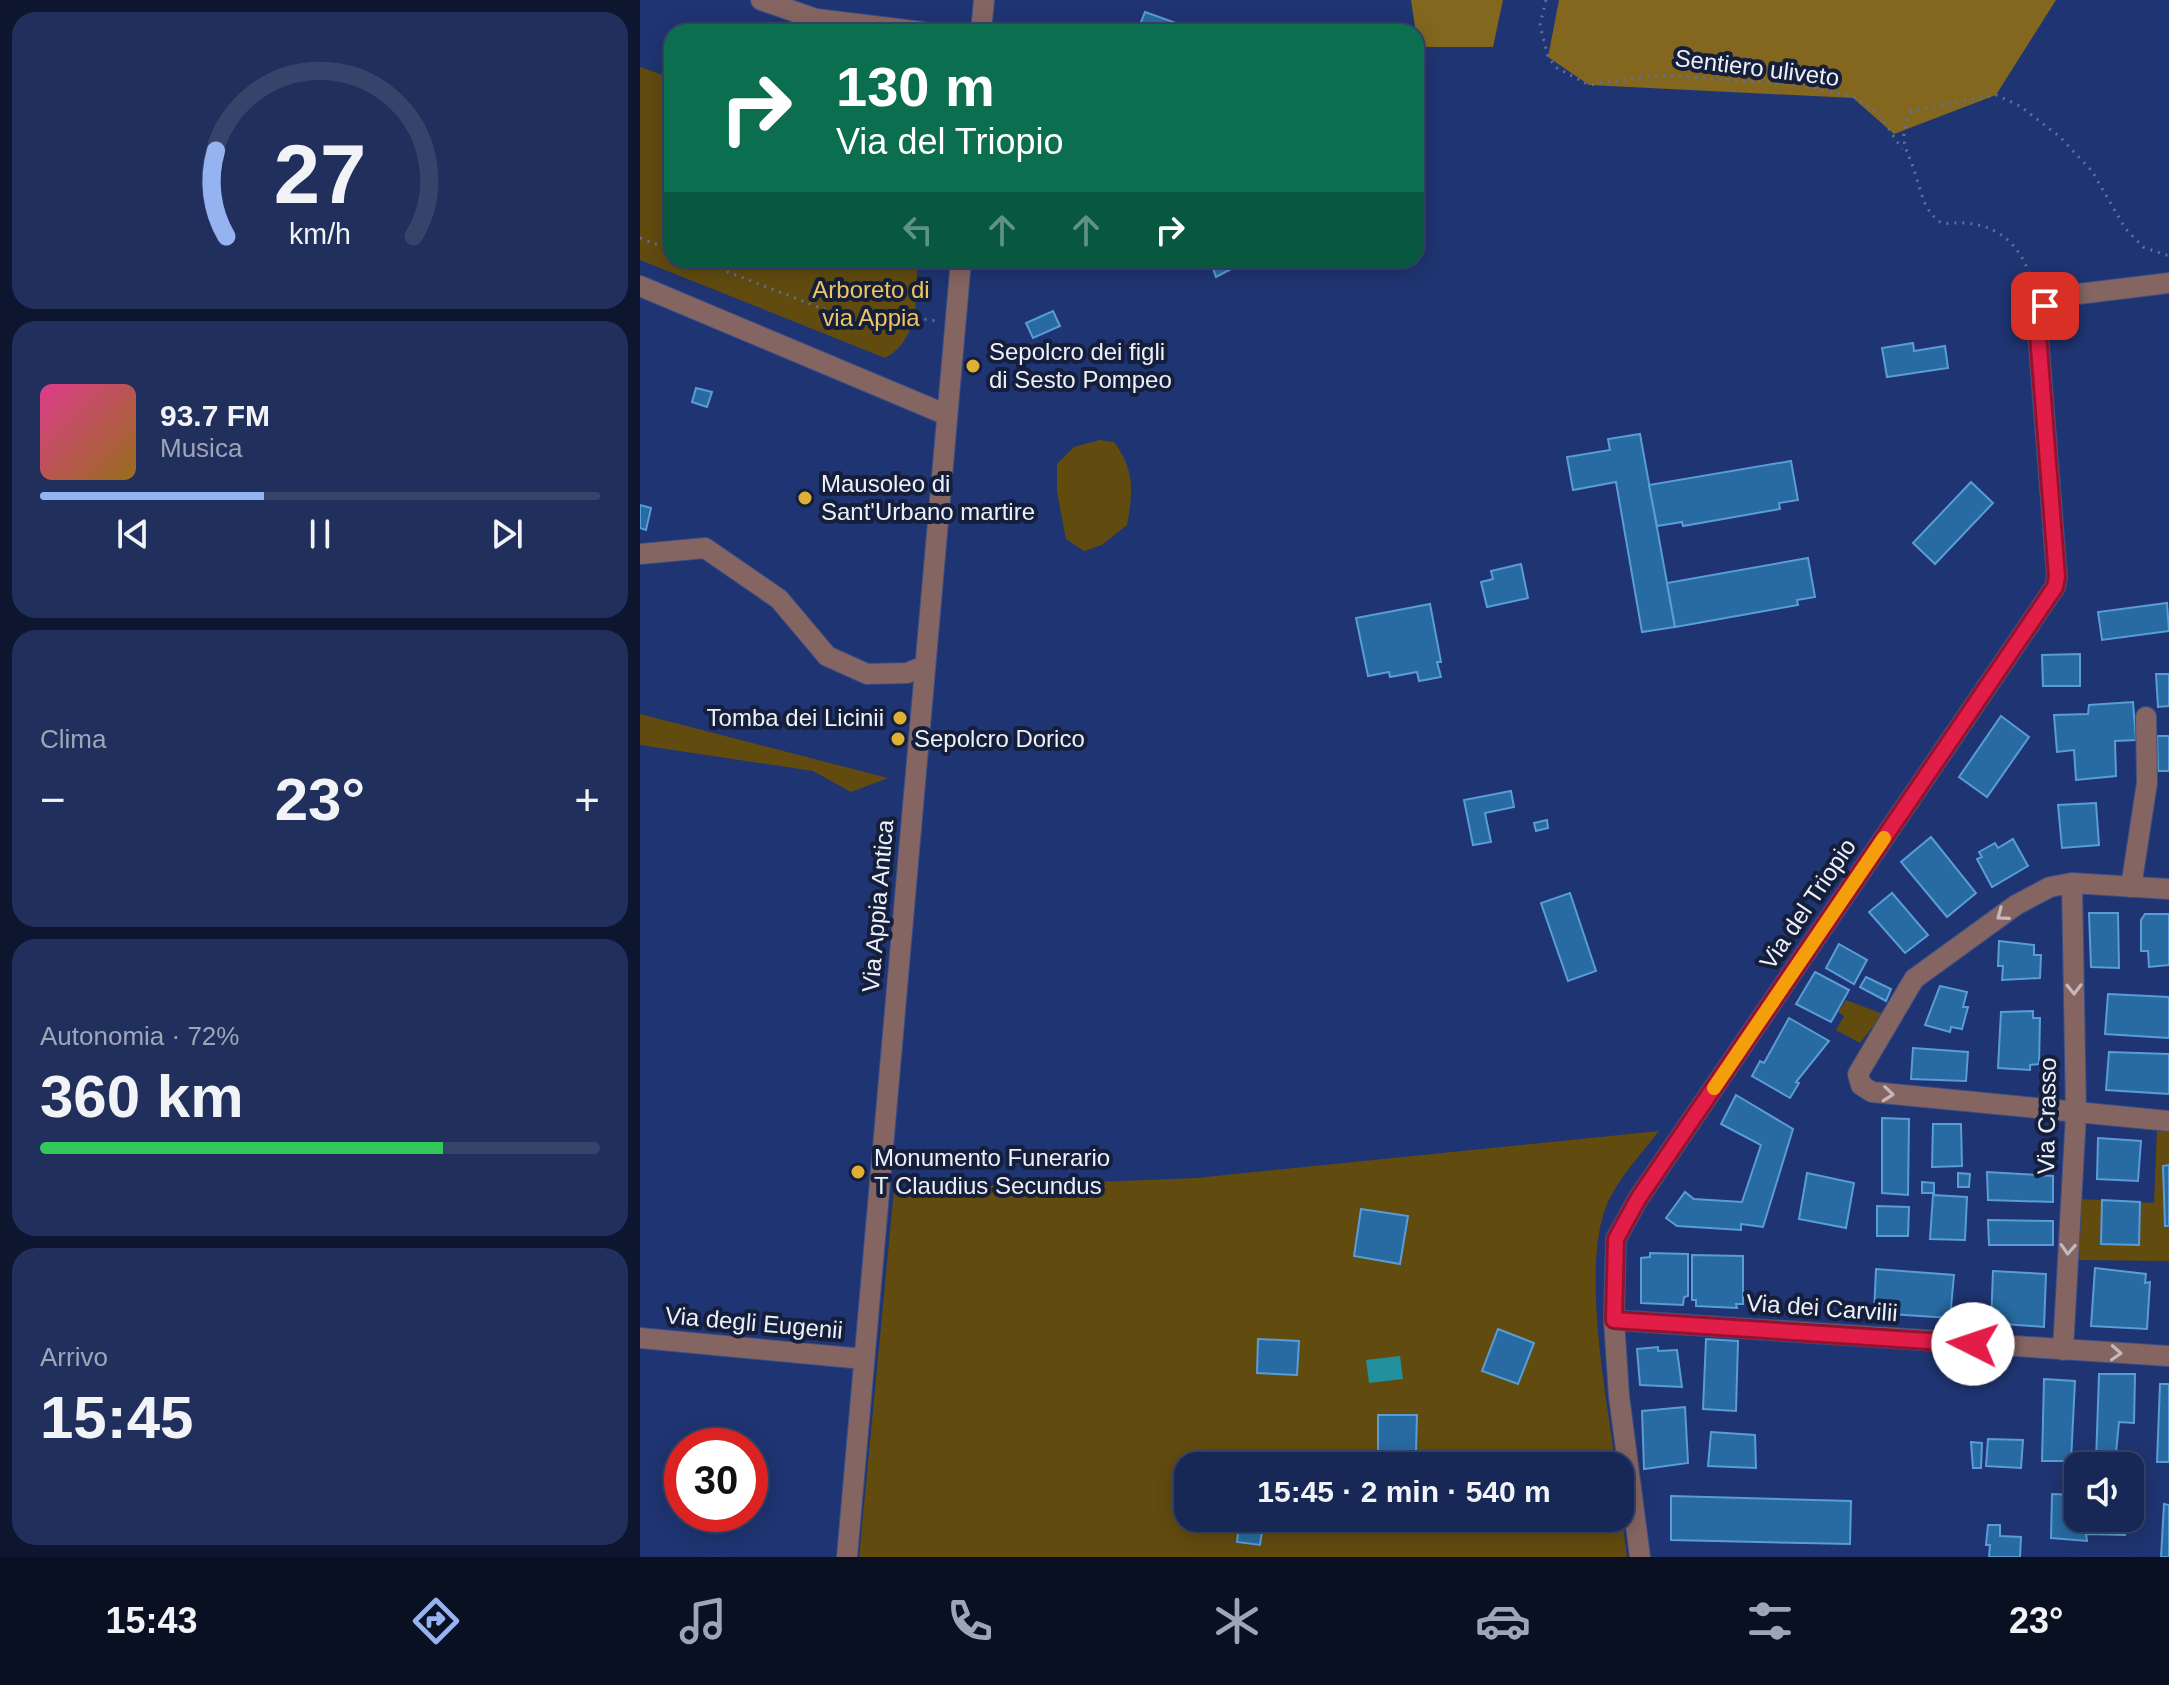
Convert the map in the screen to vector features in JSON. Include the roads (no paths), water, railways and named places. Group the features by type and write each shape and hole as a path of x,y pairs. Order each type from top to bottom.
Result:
{"street":[{"path":"761,0 816,19 857,24"},
{"path":"982,24 984,0"},
{"name":"Via Appia Antica","path":"847,1557 960,268"},
{"name":"Via del Triopio","path":"1640,1557 1619,1396 1614,1320 1616,1239 1638,1199 2055,587 2057,577 2037,322 2053,301 2169,283"},
{"path":"640,286 947,415"},
{"path":"640,554 705,548 779,599 827,656 867,674 907,673 925,666"},
{"path":"2131,887 2147,783 2146,717"},
{"path":"2169,889 2072,883 2050,887 2016,905 1914,979 1858,1074 1861,1085 1872,1092 2169,1121"},
{"name":"Via Crasso","path":"2063,1350 2076,1114 2072,883"},
{"name":"Via dei Carvilii","path":"1614,1320 2169,1356"},
{"name":"Via degli Eugenii","path":"640,1338 864,1359"}],"place":[{"name":"Sepolcro dei figli di Sesto Pompeo","path":"973,366"},
{"name":"Mausoleo di Sant'Urbano martire","path":"805,498"},
{"name":"Tomba dei Licinii","path":"900,718"},
{"name":"Sepolcro Dorico","path":"898,739"},
{"name":"Monumento Funerario T Claudius Secundus","path":"858,1172"}],"park label":[{"name":"Arboreto di via Appia","path":"871,304"}]}
